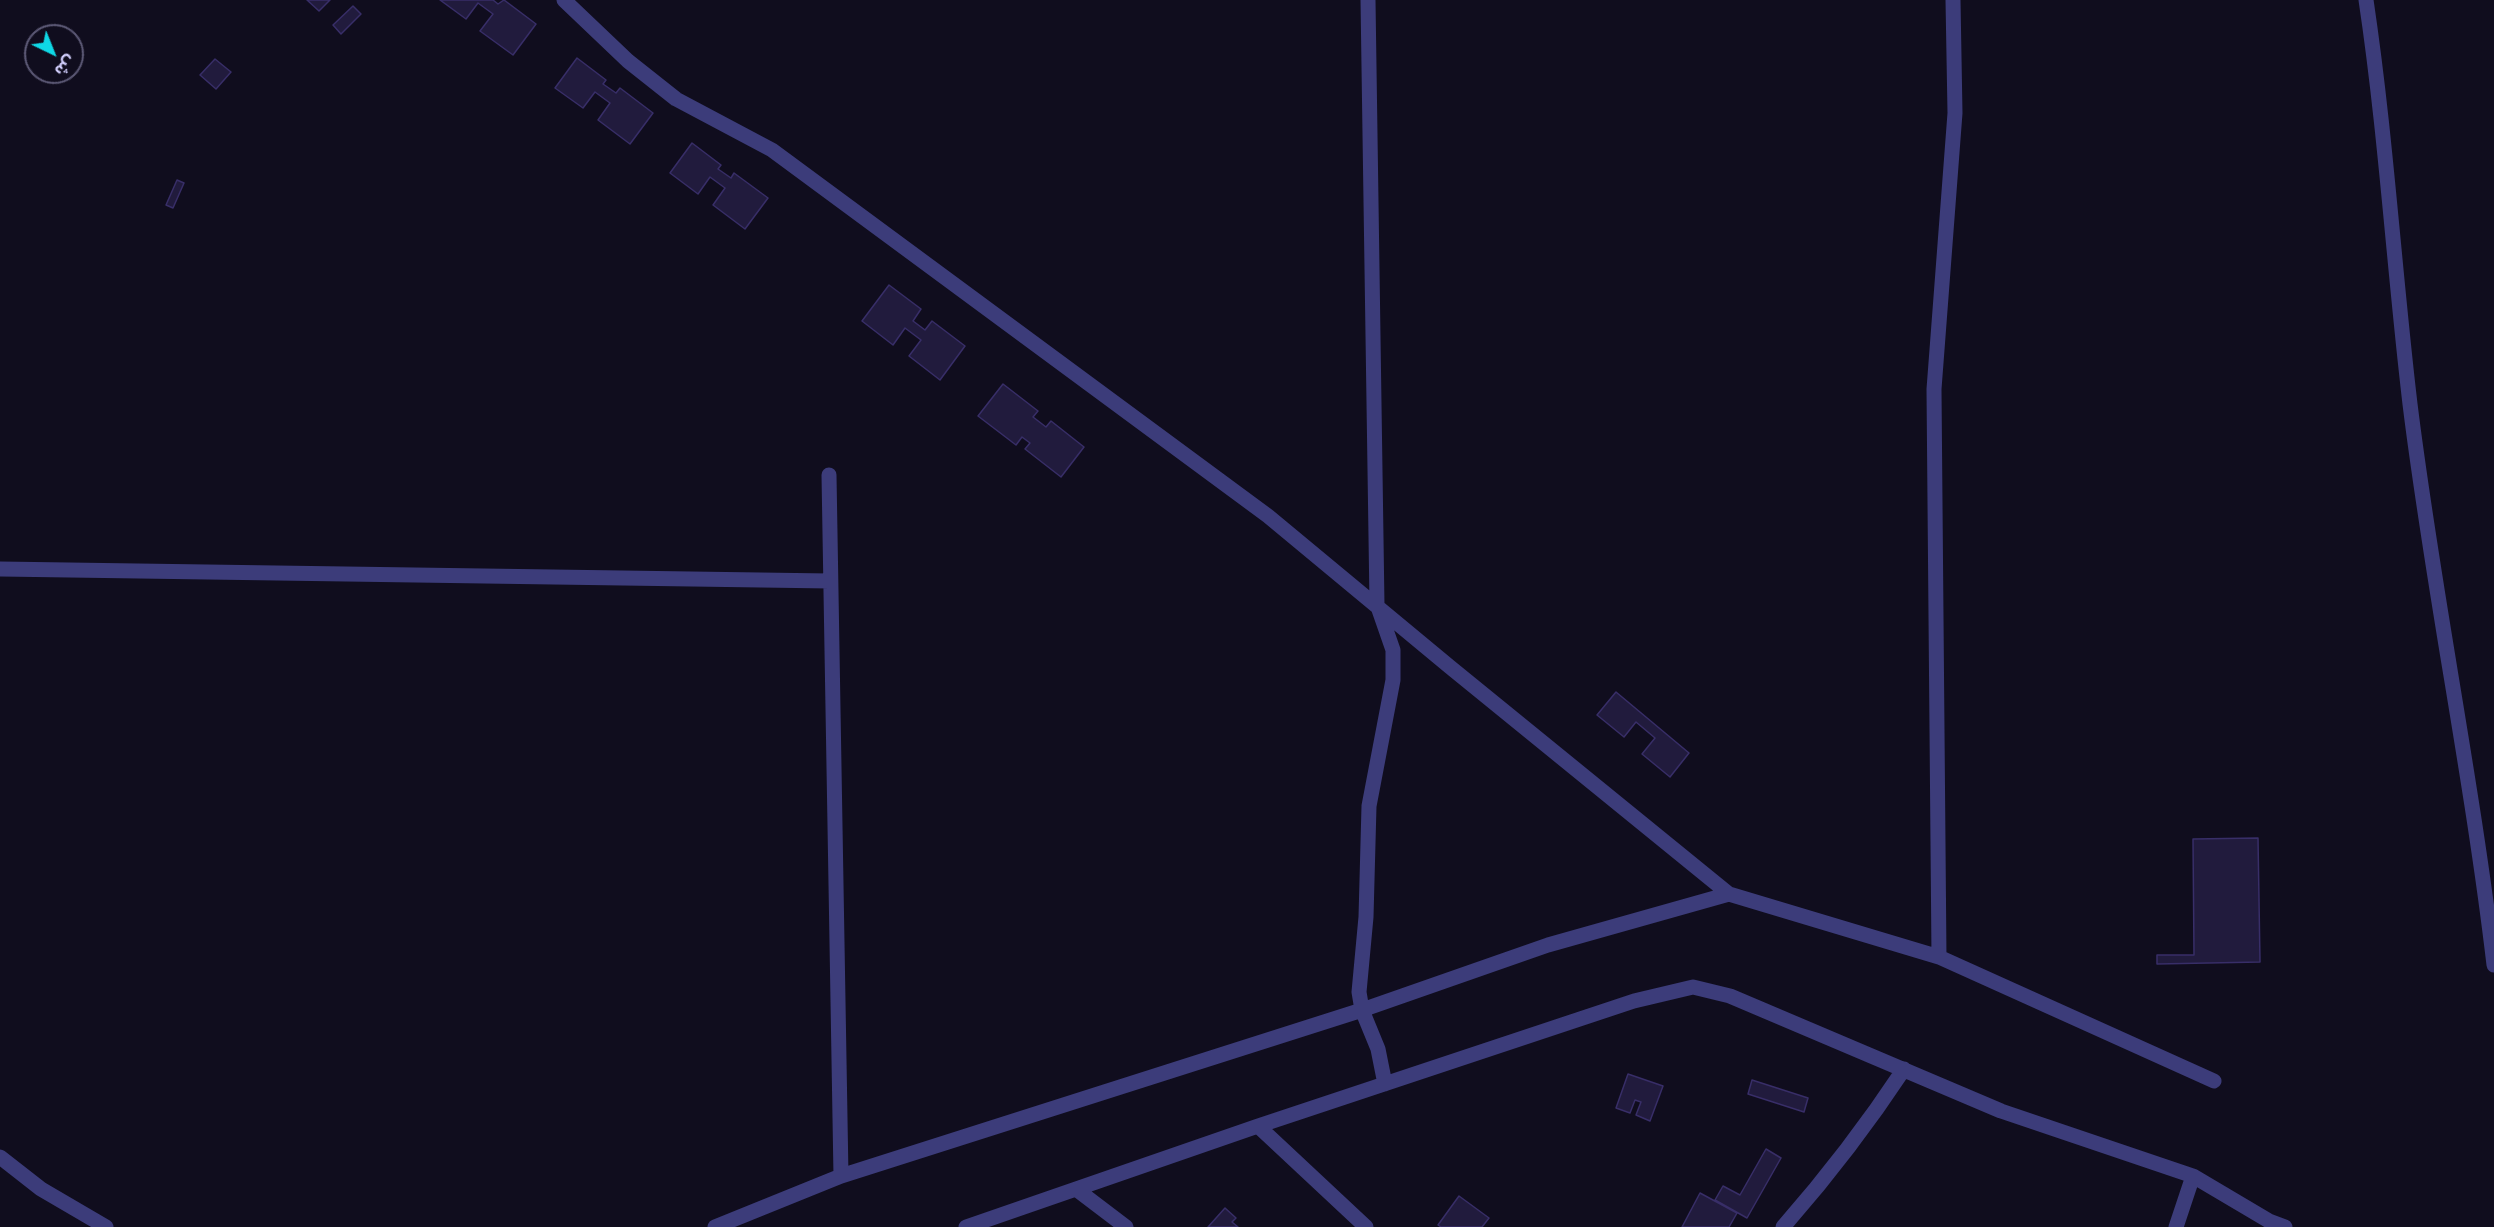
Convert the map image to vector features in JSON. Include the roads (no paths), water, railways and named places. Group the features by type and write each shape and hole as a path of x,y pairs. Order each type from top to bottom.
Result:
{"street":[{"path":"564,0 628,61 676,99 772,150 1268,516 1729,894 1939,957 2214,1081"},
{"path":"1368,0 1377,604 1393,650 1393,680 1369,806 1366,917 1359,992 1362,1010 1378,1049 1385,1084"},
{"path":"1939,957 1935,389 1955,113 1953,0"},
{"path":"2366,0 2411,405 2481,857 2494,965"},
{"path":"829,475 841,1176"},
{"path":"0,569 830,581"},
{"path":"714,1227 841,1176 1362,1010 1548,945 1729,894"},
{"path":"966,1227 1258,1126 1634,1001 1693,987 1730,996 2001,1111 2193,1176 2269,1221 2285,1227"},
{"path":"1783,1227 1863,1129 1904,1069"},
{"path":"1258,1126 1366,1227"},
{"path":"0,1157 41,1189 106,1227"},
{"path":"2176,1227 2193,1176"},
{"path":"1076,1189 1126,1227"}]}
